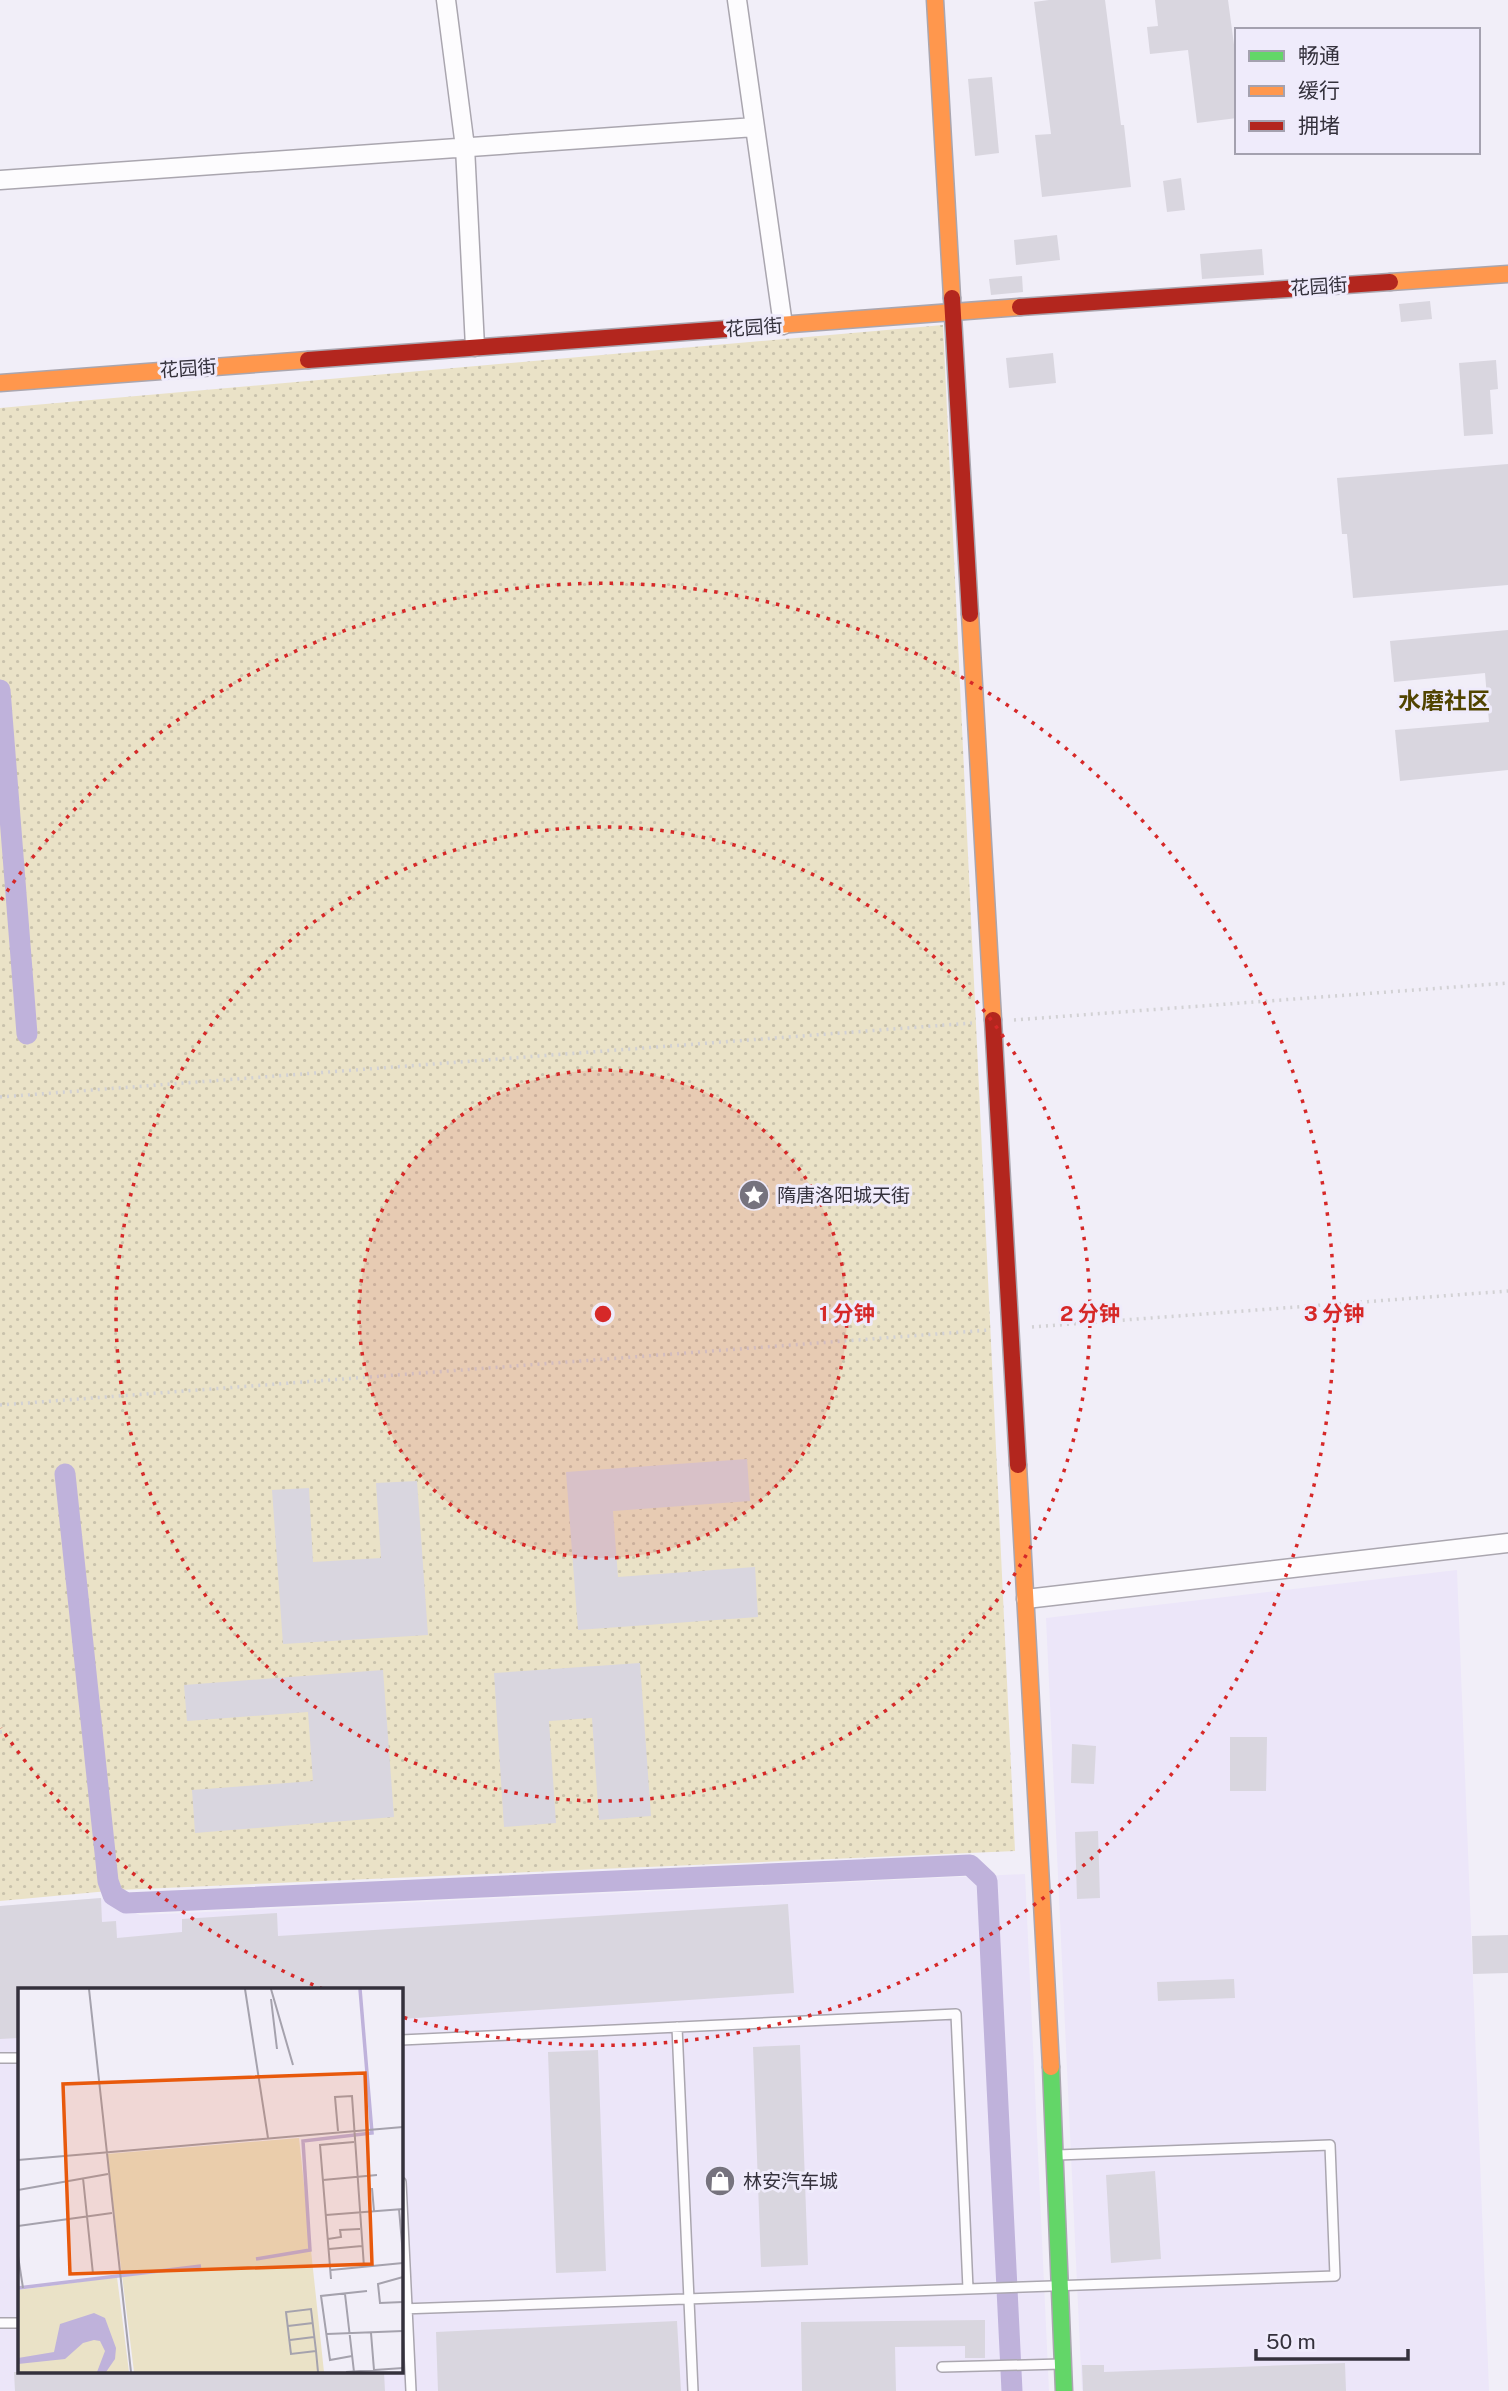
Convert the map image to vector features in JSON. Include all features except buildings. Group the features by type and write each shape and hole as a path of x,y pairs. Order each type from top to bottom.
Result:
{"street":[{"path":"446,0 465,147 475,348"},
{"path":"737,0 783,325"},
{"path":"935,0 1047,1974 1064,2391"},
{"path":"0,180 755,127"},
{"name":"花园街","path":"0,383 1508,274"},
{"path":"1026,1600 1508,1543"}],"lane":[{"path":"402,2040 956,2014 968,2289"},
{"path":"677,2027 693,2391"},
{"path":"0,2059 18,2058"},
{"path":"404,2309 1335,2276 1330,2145 1055,2155"},
{"path":"402,2224 404,2309 411,2391"},
{"path":"0,2323 18,2323"},
{"path":"942,2367 1063,2364"}],"path":[{"path":"0,1097 1508,983"},
{"path":"0,1405 1508,1291"}],"shaded area":[{"path":"943,325 1015,1851 119,1890 0,1901 0,408"},
{"path":"1457,1570 1489,2391 1082,2391 1046,1618"},
{"name":"林安汽车城","path":"1025,1874 1049,2391 0,2391 0,1906 101,1898 140,1915"}],"waterway":[{"path":"0,690 27,1034"},
{"path":"65,1474 108,1881 113,1895 126,1903 970,1865 987,1881 1012,2391"}],"traffic: fast":[{"path":"1051,2067 1064,2391"}],"traffic: slow":[{"path":"935,0 952,298"},
{"path":"1390,282 1508,274"},
{"path":"753,327 1020,307"},
{"path":"0,383 308,360"},
{"path":"970,614 993,1020"},
{"path":"1018,1465 1051,2067"}],"traffic: jam":[{"path":"1020,307 1390,282"},
{"path":"952,298 970,614"},
{"path":"308,360 753,327"},
{"path":"993,1020 1018,1465"}],"place":[{"name":"隋唐洛阳城天街","path":"754,1195"},
{"name":"林安汽车城","path":"720,2181"}],"district":[{"name":"水磨社区","path":"1444,700"}]}
